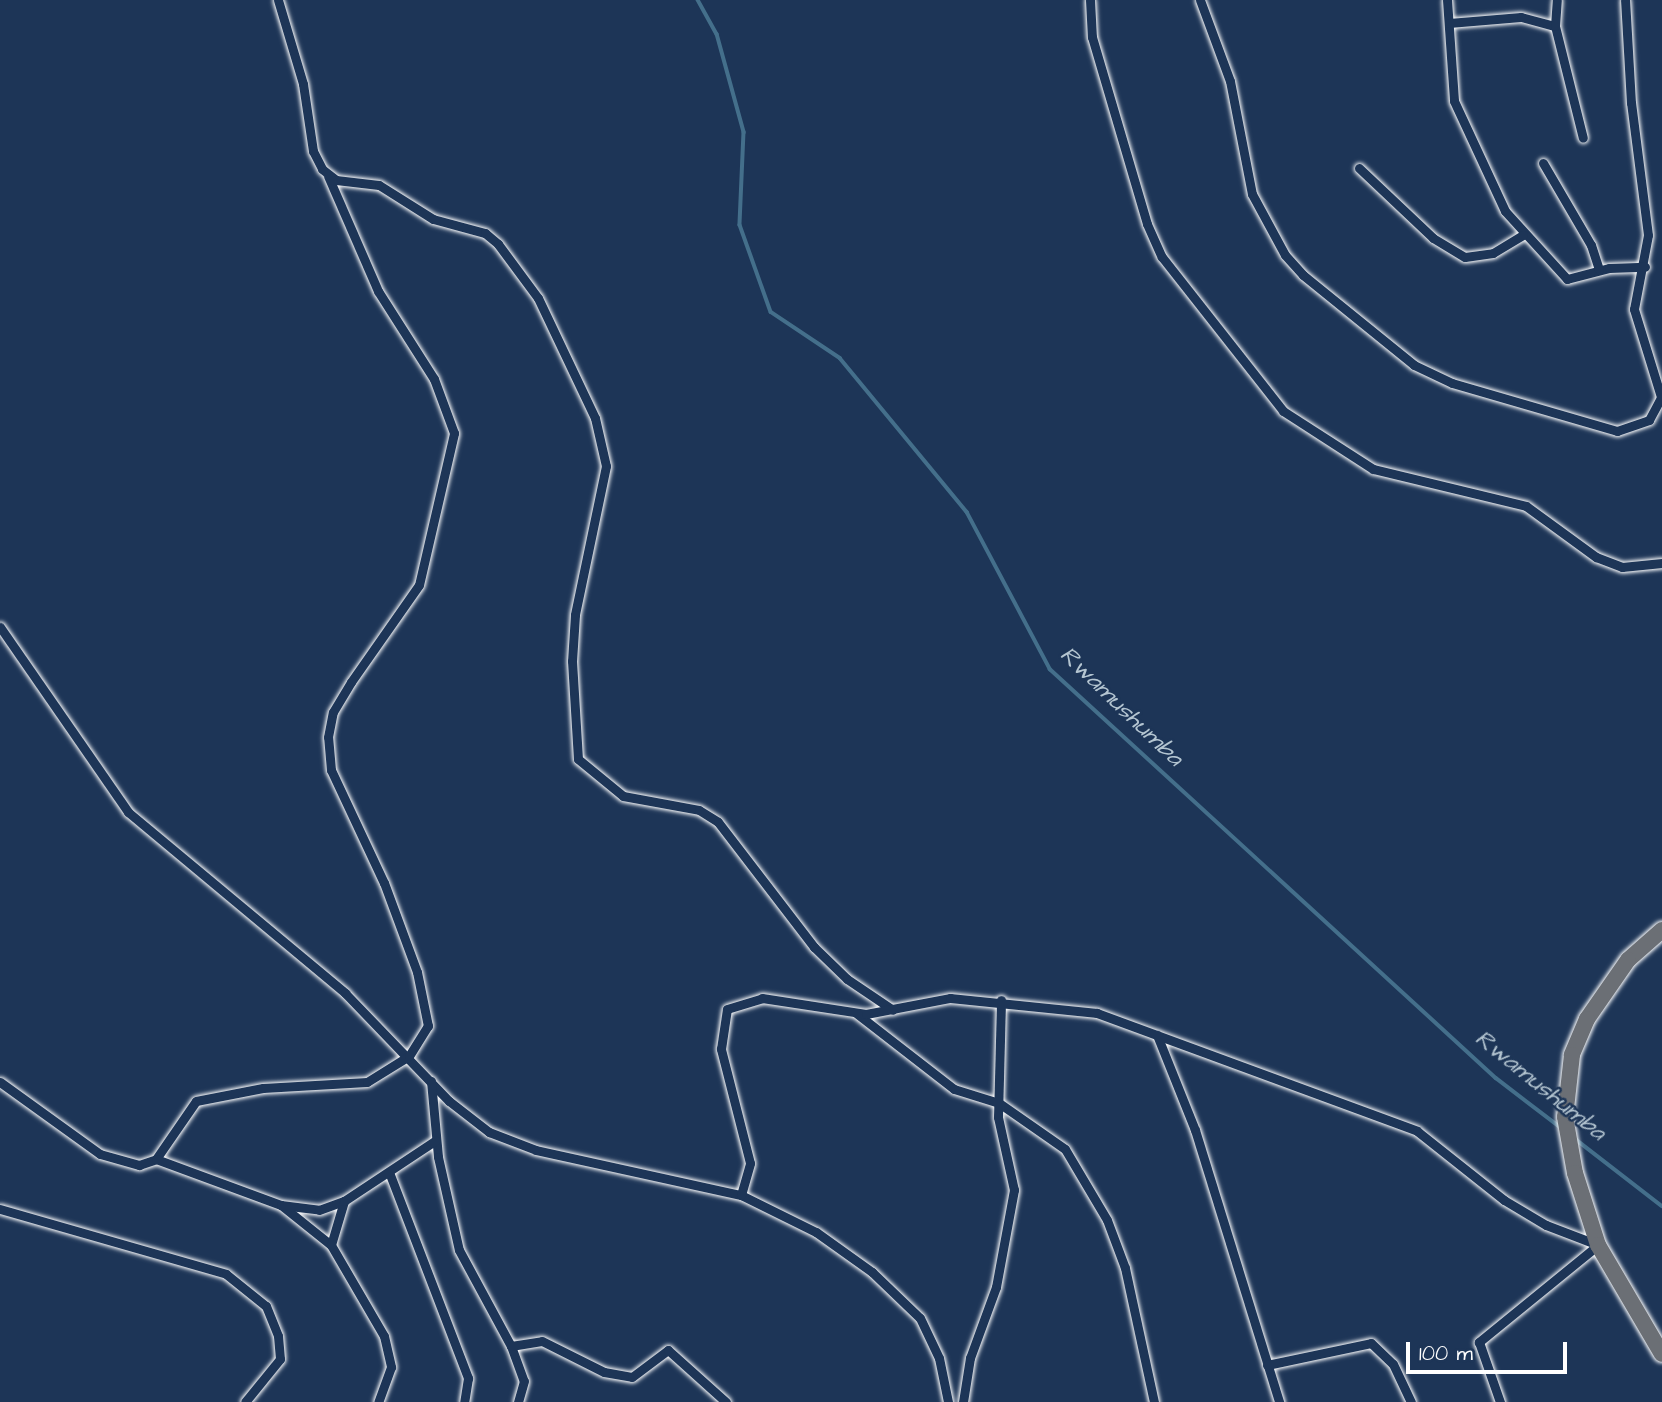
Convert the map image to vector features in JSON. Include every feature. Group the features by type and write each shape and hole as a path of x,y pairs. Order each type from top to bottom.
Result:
{"highway":[{"path":"1662,930 1607,986 1572,1055 1568,1140 1598,1245 1662,1354"}],"street":[{"path":"156,1159 200,1099 263,1088 367,1082 409,1056 428,1026 426,1006 370,847 331,770 328,737 333,712 419,585 454,433 434,379 378,292 328,176 313,151 303,84 278,0"},
{"path":"1090,0 1092,37 1147,225 1162,257 1283,411 1373,469 1526,506 1597,557 1622,567 1662,563"},
{"path":"1200,0 1230,81 1252,194 1280,246 1354,321 1414,365 1452,383 1596,428 1640,425 1655,413 1661,397 1634,314 1645,267 1646,196 1631,103 1625,0"},
{"path":"1447,0 1454,101 1483,171 1523,235 1567,279 1599,270 1645,267"},
{"path":"1557,0 1555,26 1583,138"},
{"path":"1449,23 1521,17 1555,26"},
{"path":"1543,163 1591,245 1599,270"},
{"path":"1359,168 1433,238 1465,257 1493,253 1523,235"},
{"path":"328,176 379,185 433,219 491,239 525,275 579,378 607,453 575,615 572,661 578,759 623,796 699,810 718,822 814,947 847,979 893,1010"},
{"path":"0,627 128,812 274,930 409,1056 431,1081 489,1132 536,1150 741,1195 816,1232 898,1296 927,1331 948,1402"},
{"path":"741,1195 750,1163 722,1049 727,1009 762,998 856,1013 893,1010 950,998 1001,1000 1097,1013 1417,1131 1504,1200 1546,1225 1598,1245 1479,1342 1500,1402"},
{"path":"963,1402 970,1358 996,1287 1014,1190 999,1103 1001,1000"},
{"path":"856,1013 954,1089 999,1103 1065,1149 1107,1220 1142,1332 1154,1402"},
{"path":"1157,1035 1195,1130 1279,1402"},
{"path":"431,1081 436,1140 459,1250 511,1346 524,1381 518,1402"},
{"path":"0,1082 100,1154 129,1166 156,1159 281,1205 320,1210 344,1201 436,1140"},
{"path":"389,1172 468,1378 464,1402"},
{"path":"331,1245 344,1201"},
{"path":"281,1205 331,1245 384,1336 391,1367 377,1402"},
{"path":"0,1209 226,1274 266,1306 278,1336 280,1359 245,1402"},
{"path":"511,1346 542,1341 604,1372 632,1377 668,1350 726,1402"},
{"path":"1267,1365 1371,1343 1393,1363 1411,1402"}],"waterway":[{"name":"Rwamushumba","path":"698,0 717,34 744,132 740,225 771,312 840,358 967,512 1050,669 1496,1078 1560,1127"},
{"name":"Rwamushumba","path":"1574,1138 1662,1206"}]}
